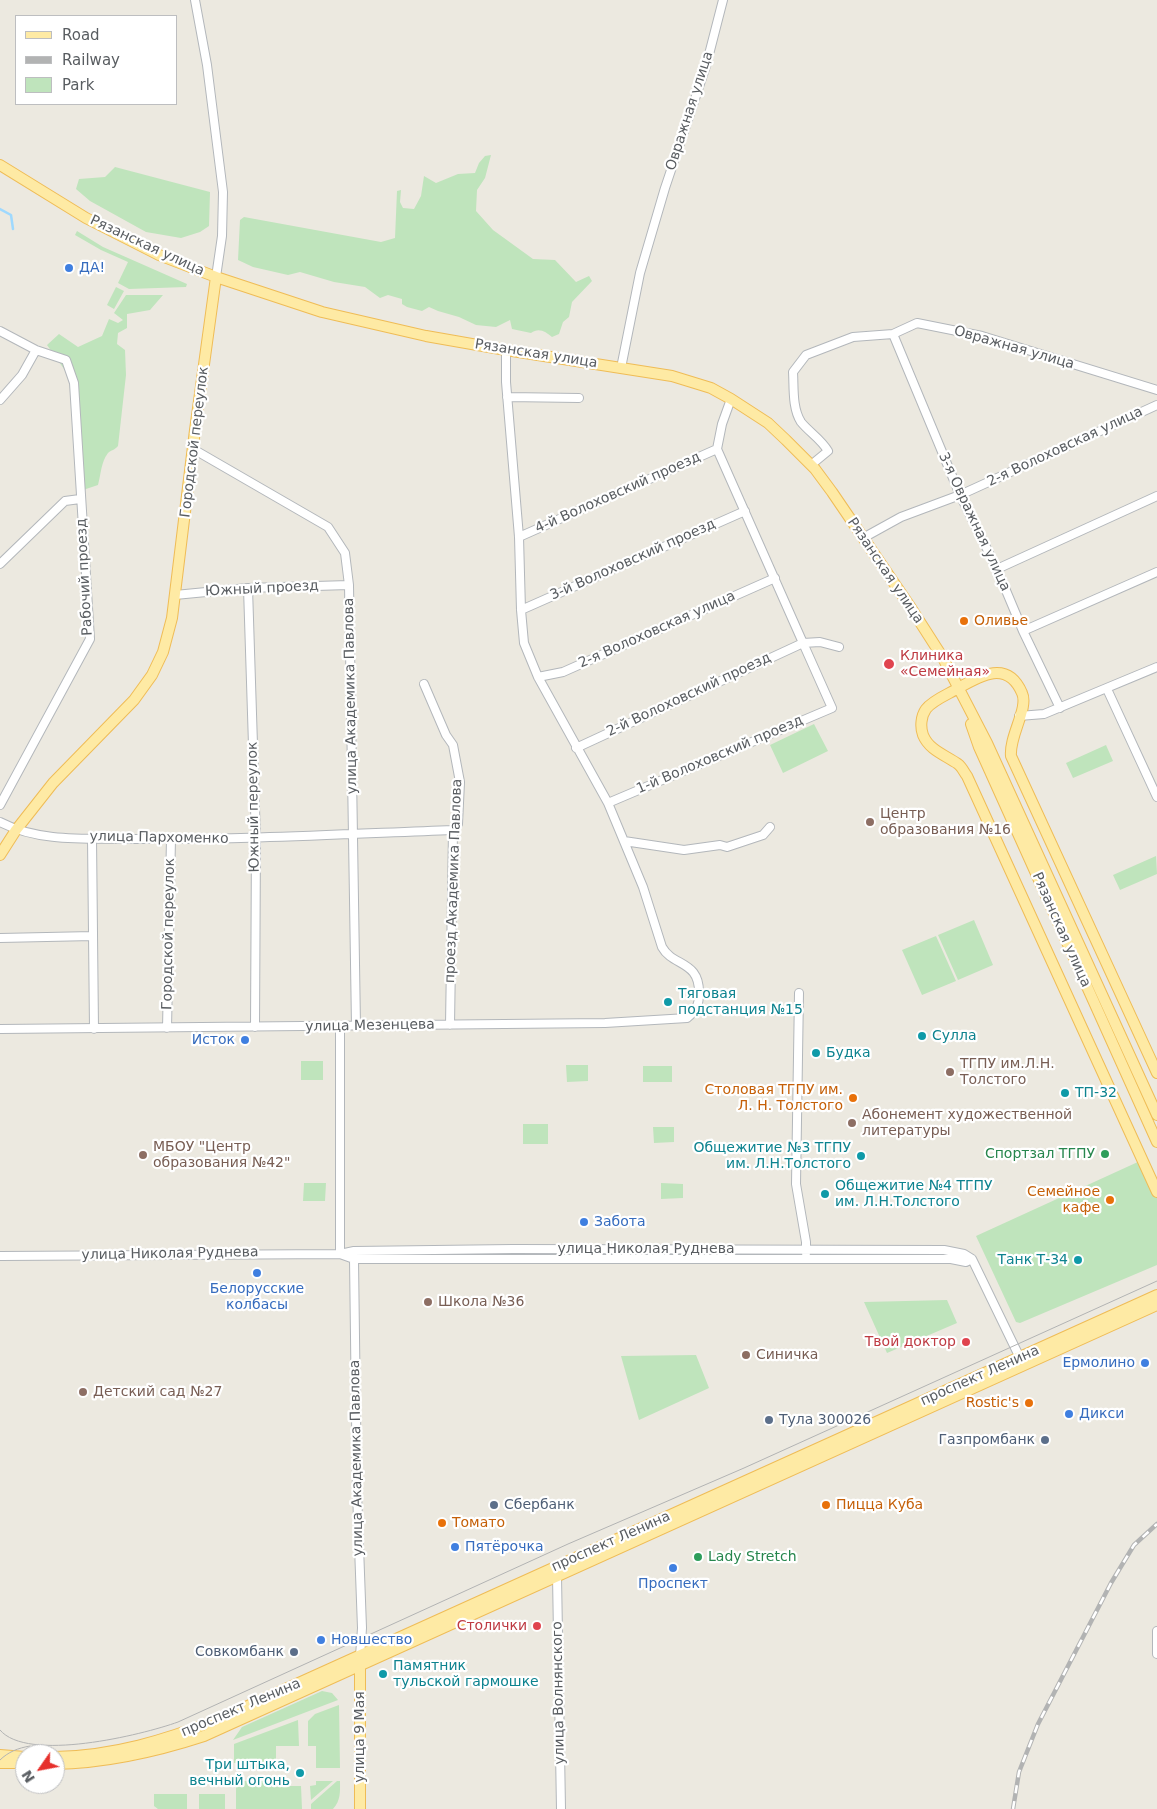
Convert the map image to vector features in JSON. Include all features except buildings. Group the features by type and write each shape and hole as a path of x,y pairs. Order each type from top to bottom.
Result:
{"main road":[{"name":"Рязанская улица","path":"0,165 86,218 159,255 216,278 341,317 426,336 691,381 731,399 768,423 812,465 943,658 1009,790 1157,1115"},
{"name":"Городской переулок","path":"0,855 16,830 63,771 134,700 152,675 163,652 172,618 216,278"},
{"path":"1009,790 1010,746 1023,706 1023,695 1011,678 1002,673 993,673 982,676 958,688 927,708 922,717 923,734 936,751 960,765 967,776 1157,1192"},
{"name":"Рязанская улица","path":"958,688 979,747 1157,1142"},
{"path":"1011,756 1157,1073"},
{"name":"проспект Ленина","path":"65,1756 100,1754 137,1747 180,1734 360,1661 557,1576 1021,1362 1157,1295"},
{"name":"проспект Ленина","path":"65,1763 104,1761 146,1752 187,1741 232,1723 331,1679 360,1661 1021,1362 1157,1305"},
{"name":"улица 9 Мая","path":"360,1661 360,1809"},
{"path":"0,1755 15,1756"},
{"path":"0,1763 15,1763"}],"street":[{"name":"Городской переулок","path":"195,0 207,65 223,192 222,236 216,278"},
{"name":"Овражная улица","path":"620,368 640,273 665,188 706,66 723,0"},
{"name":"Овражная улица","path":"812,465 828,451 800,421 795,406 793,372 806,355 853,336 893,334 917,323 982,336 1157,390"},
{"path":"0,331 36,350 22,375 0,400"},
{"name":"3-я Овражная улица","path":"893,334 960,495 997,569 1023,630 1060,708"},
{"name":"Рабочий проезд","path":"0,805 90,639 74,384 66,360 36,350"},
{"name":"4-й Волоховский проезд","path":"506,350 506,382 519,537 524,643 538,677 608,803 643,887 665,952 683,962 693,971"},
{"path":"507,397 579,398"},
{"path":"731,399 722,424 717,449 803,643 820,642 838,647"},
{"name":"2-я Волоховская улица","path":"863,538 902,517 960,495 1157,405"},
{"name":"4-й Волоховский проезд","path":"519,537 717,449"},
{"name":"улица Академика Павлова","path":"193,450 328,527 345,553 349,585 356,1026"},
{"path":"997,569 1157,496"},
{"path":"0,564 66,501 80,499"},
{"name":"3-й Волоховский проезд","path":"521,610 745,511"},
{"path":"1023,630 1157,572"},
{"name":"2-я Волоховская улица","path":"538,677 563,672 775,578"},
{"name":"Южный проезд","path":"175,595 248,588 349,585"},
{"name":"Южный переулок","path":"248,588 256,839 255,1027"},
{"name":"1-й Волоховский проезд","path":"608,803 832,708 803,643"},
{"name":"2-й Волоховский проезд","path":"576,748 803,643"},
{"path":"1019,716 1044,714 1157,667"},
{"name":"проезд Академика Павлова","path":"424,684 446,735 453,745 460,782 458,824 453,830 450,1025"},
{"path":"1108,689 1157,797"},
{"name":"улица Пархоменко","path":"0,822 16,830 38,835 92,838 256,839 453,830"},
{"path":"624,841 684,850 720,845 728,847 763,835 770,827"},
{"path":"92,838 94,1029"},
{"name":"Городской переулок","path":"167,1028 171,839"},
{"path":"0,938 93,936"},
{"name":"улица Мезенцева","path":"0,1029 605,1023 687,1018 695,1012 699,1004 699,987 693,971"},
{"path":"799,993 796,1184 806,1249 805,1258"},
{"path":"340,1027 340,1254"},
{"name":"улица Николая Руднева","path":"0,1256 340,1254 354,1251 457,1249 944,1250 952,1255"},
{"name":"улица Николая Руднева","path":"340,1254 354,1259 805,1258 964,1254 972,1259 1021,1362"},
{"name":"улица Академика Павлова","path":"354,1259 357,1492 362,1628 360,1661"},
{"name":"улица Волнянского","path":"557,1576 561,1809"},
{"path":"1157,1632 1157,1654"}],"green space":[{"path":"491,155 485,178 477,190 476,211 493,230 533,259 555,260 576,282 589,276 592,281 572,302 569,317 563,322 559,334 552,337 540,330 531,333 512,329 510,320 496,327 476,325 429,307 422,311 407,307 402,304 402,299 388,295 380,298 365,287 334,282 300,272 288,275 253,267 238,260 240,220 244,217 381,242 395,238 397,191 401,190 400,202 403,208 414,209 421,196 424,176 436,183 458,174 475,173 479,163 485,156"},
{"path":"115,167 210,192 209,226 200,232 181,238 146,232 90,201 76,189 79,179 105,177"},
{"path":"77,231 103,247 187,284 186,287 129,289 118,283 128,262 101,250 75,235"},
{"path":"116,287 124,291 114,309 107,305"},
{"path":"126,295 163,295 150,310 127,314 127,328 118,333 117,344 125,350 126,375 118,446 109,452 106,457 98,485 80,491 74,383 47,345 59,334 78,347 102,336 109,319 118,323 123,320 114,313"},
{"path":"814,724 828,751 783,773 770,745"},
{"path":"1106,745 1113,761 1073,778 1066,763"},
{"path":"1156,856 1157,874 1120,890 1113,875"},
{"path":"974,920 993,965 958,980 938,935"},
{"path":"936,936 956,981 922,995 902,950"},
{"path":"301,1061 323,1061 323,1080 301,1080"},
{"path":"566,1065 588,1065 588,1081 567,1082"},
{"path":"643,1066 672,1066 672,1082 643,1082"},
{"path":"523,1124 548,1124 548,1144 523,1144"},
{"path":"653,1127 674,1127 674,1142 654,1143"},
{"path":"1140,1161 1157,1197 1157,1265 1020,1323 1016,1322 976,1236"},
{"path":"304,1183 326,1183 325,1201 303,1201"},
{"path":"661,1183 683,1184 683,1198 661,1199"},
{"path":"947,1300 957,1323 887,1353 864,1302"},
{"path":"696,1355 709,1388 639,1420 621,1356"},
{"path":"322,1691 332,1693 338,1700 233,1740 242,1727"},
{"path":"339,1705 340,1768 316,1768 316,1746 308,1746 308,1721 315,1714"},
{"path":"298,1720 299,1746 276,1746 276,1768 240,1768 239,1763 234,1763 234,1744"},
{"path":"240,1781 276,1781 277,1786 301,1786 302,1809 236,1809 236,1787 240,1787"},
{"path":"316,1781 333,1781 311,1800 310,1786 316,1785"},
{"path":"337,1781 340,1781 340,1796 333,1809 311,1809 311,1804"},
{"path":"154,1794 187,1794 187,1809 158,1809 154,1806"},
{"path":"199,1794 225,1794 225,1809 199,1809"}],"waterway":[{"path":"0,209 11,215 13,229"}],"tram line":[{"path":"0,1730 14,1740 34,1745 59,1745 113,1739 178,1722 568,1544 744,1468 1157,1281"},
{"path":"0,1760 15,1751"}],"railway":[{"path":"1013,1809 1019,1772 1038,1724 1111,1583 1134,1545 1157,1524"}],"place":[{"name":"ДА!","path":"69,268"},
{"name":"Оливье","path":"964,621"},
{"name":"Клиника «Семейная»","path":"889,664"},
{"name":"Центр образования №16","path":"870,822"},
{"name":"Тяговая подстанция №15","path":"668,1002"},
{"name":"Сулла","path":"922,1036"},
{"name":"Исток","path":"245,1040"},
{"name":"Будка","path":"816,1053"},
{"name":"ТГПУ им.Л.Н. Толстого","path":"950,1072"},
{"name":"ТП-32","path":"1065,1093"},
{"name":"Столовая ТГПУ им. Л. Н. Толстого","path":"853,1098"},
{"name":"Абонемент художественной литературы","path":"852,1123"},
{"name":"Спортзал ТГПУ","path":"1105,1154"},
{"name":"МБОУ \"Центр образования №42\"","path":"143,1155"},
{"name":"Общежитие №3 ТГПУ им. Л.Н.Толстого","path":"861,1156"},
{"name":"Общежитие №4 ТГПУ им. Л.Н.Толстого","path":"825,1194"},
{"name":"Семейное кафе","path":"1110,1200"},
{"name":"Забота","path":"584,1222"},
{"name":"Танк Т-34","path":"1078,1260"},
{"name":"Белорусские колбасы","path":"257,1273"},
{"name":"Школа №36","path":"428,1302"},
{"name":"Твой доктор","path":"966,1342"},
{"name":"Синичка","path":"746,1355"},
{"name":"Ермолино","path":"1145,1363"},
{"name":"Детский сад №27","path":"83,1392"},
{"name":"Rostic's","path":"1029,1403"},
{"name":"Дикси","path":"1069,1414"},
{"name":"Тула 300026","path":"769,1420"},
{"name":"Газпромбанк","path":"1045,1440"},
{"name":"Сбербанк","path":"494,1505"},
{"name":"Пицца Куба","path":"826,1505"},
{"name":"Томато","path":"442,1523"},
{"name":"Пятёрочка","path":"455,1547"},
{"name":"Lady Stretch","path":"698,1557"},
{"name":"Проспект","path":"673,1568"},
{"name":"Столички","path":"537,1626"},
{"name":"Новшество","path":"321,1640"},
{"name":"Совкомбанк","path":"294,1652"},
{"name":"Памятник тульской гармошке","path":"383,1674"},
{"name":"Три штыка, вечный огонь","path":"300,1773"}]}
